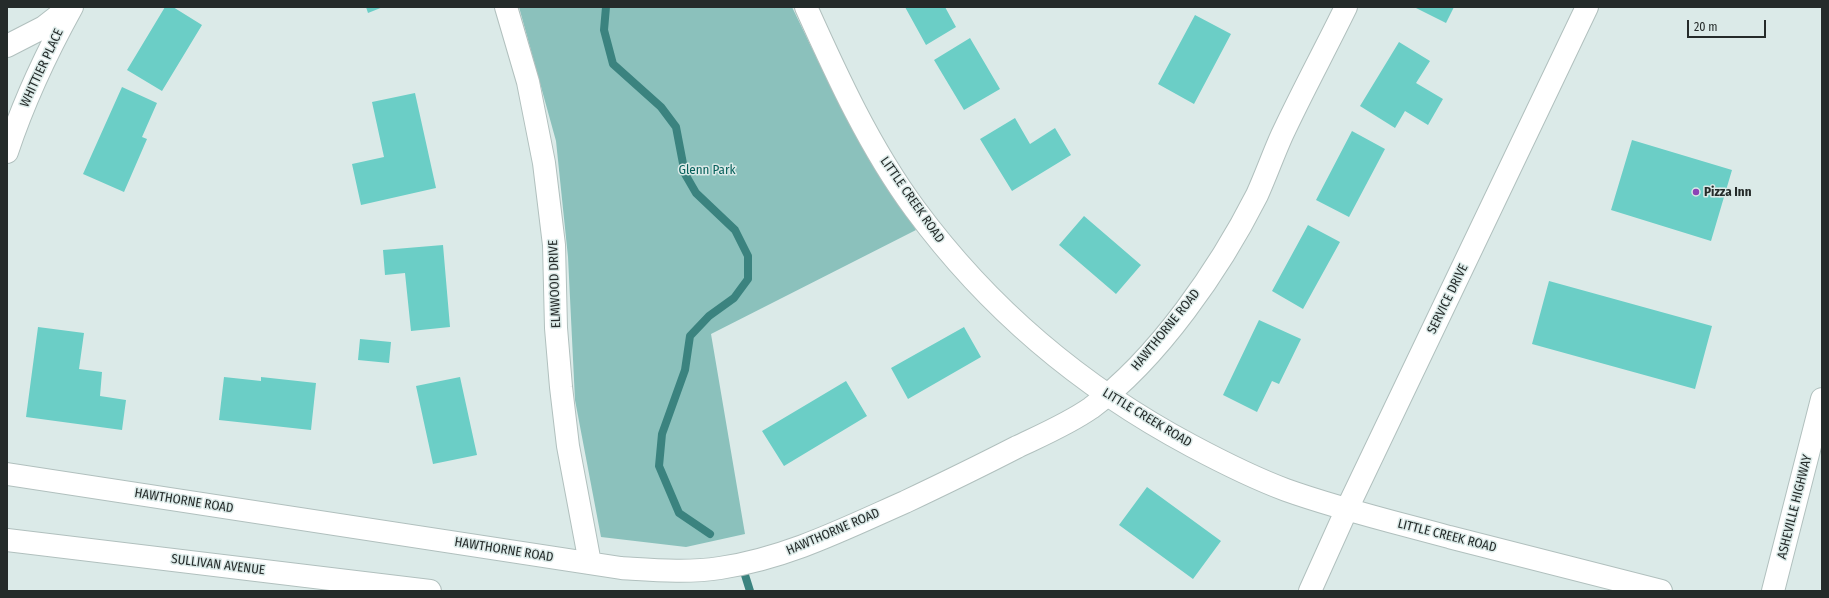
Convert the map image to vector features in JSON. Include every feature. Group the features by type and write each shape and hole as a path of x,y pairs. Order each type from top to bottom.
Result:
{"street":[{"path":"7,46 44,27 71,7"},
{"name":"WHITTIER PLACE","path":"7,149 32,85 71,7"},
{"name":"ELMWOOD DRIVE","path":"506,7 528,82 544,162 554,245 556,328 562,394 568,446 590,563"},
{"name":"LITTLE CREEK ROAD","path":"806,7 856,111 883,160 914,207 948,252 986,293 1026,332 1070,368 1107,395 1164,431 1223,462 1284,489 1346,511 1662,591"},
{"name":"HAWTHORNE ROAD","path":"7,474 621,568 670,571 718,568 772,557 812,544 920,495 1068,422 1107,395 1135,370 1160,342 1204,283 1229,243 1257,193 1282,135 1346,7"},
{"name":"SERVICE DRIVE","path":"1310,591 1346,511 1587,7"},
{"name":"ASHEVILLE HIGHWAY","path":"1773,591 1822,399"},
{"name":"SULLIVAN AVENUE","path":"7,540 430,591"}],"green space":[{"name":"Glenn Park","path":"519,7 792,7 838,102 916,230 711,334 745,534 686,547 601,537 575,400 568,257 556,141"}],"building":[{"path":"165,7 173,7 202,25 162,91 127,70"},
{"path":"366,7 383,7 368,13"},
{"path":"905,7 945,7 956,27 926,45"},
{"path":"1414,7 1454,7 1446,23"},
{"path":"1195,15 1231,34 1194,104 1158,84"},
{"path":"970,38 1000,89 964,110 934,60"},
{"path":"1399,42 1430,61 1416,83 1443,99 1428,125 1405,111 1395,128 1360,106"},
{"path":"122,87 157,103 142,137 147,139 124,192 83,174"},
{"path":"415,93 436,188 361,205 352,164 384,157 372,102"},
{"path":"1015,118 1030,144 1055,128 1071,155 1012,191 980,139"},
{"path":"1352,131 1385,149 1349,217 1316,200"},
{"path":"1632,140 1732,170 1711,241 1611,210"},
{"path":"1084,216 1141,265 1116,294 1059,245"},
{"path":"1308,225 1340,242 1303,309 1272,291"},
{"path":"443,245 450,327 411,331 405,273 385,275 383,250"},
{"path":"1549,281 1712,326 1695,389 1532,344"},
{"path":"1259,320 1301,339 1279,384 1272,381 1257,412 1223,395"},
{"path":"38,327 84,333 79,369 102,372 100,396 126,400 122,430 26,417"},
{"path":"964,327 981,357 908,399 891,368"},
{"path":"360,339 391,342 389,363 358,360"},
{"path":"224,377 261,381 261,377 316,383 311,430 219,420"},
{"path":"460,377 477,455 433,464 416,386"},
{"path":"846,381 867,416 784,466 762,431"},
{"path":"1147,487 1221,541 1193,579 1119,525"}],"waterway":[{"path":"606,7 604,30 613,64 661,107 676,127 685,174 696,193 735,230 748,256 748,279 734,298 709,316 690,336 685,370 662,434 659,466 679,513 710,534"},
{"path":"745,575 750,591"}],"place":[{"name":"Pizza Inn","path":"1696,192"}]}
